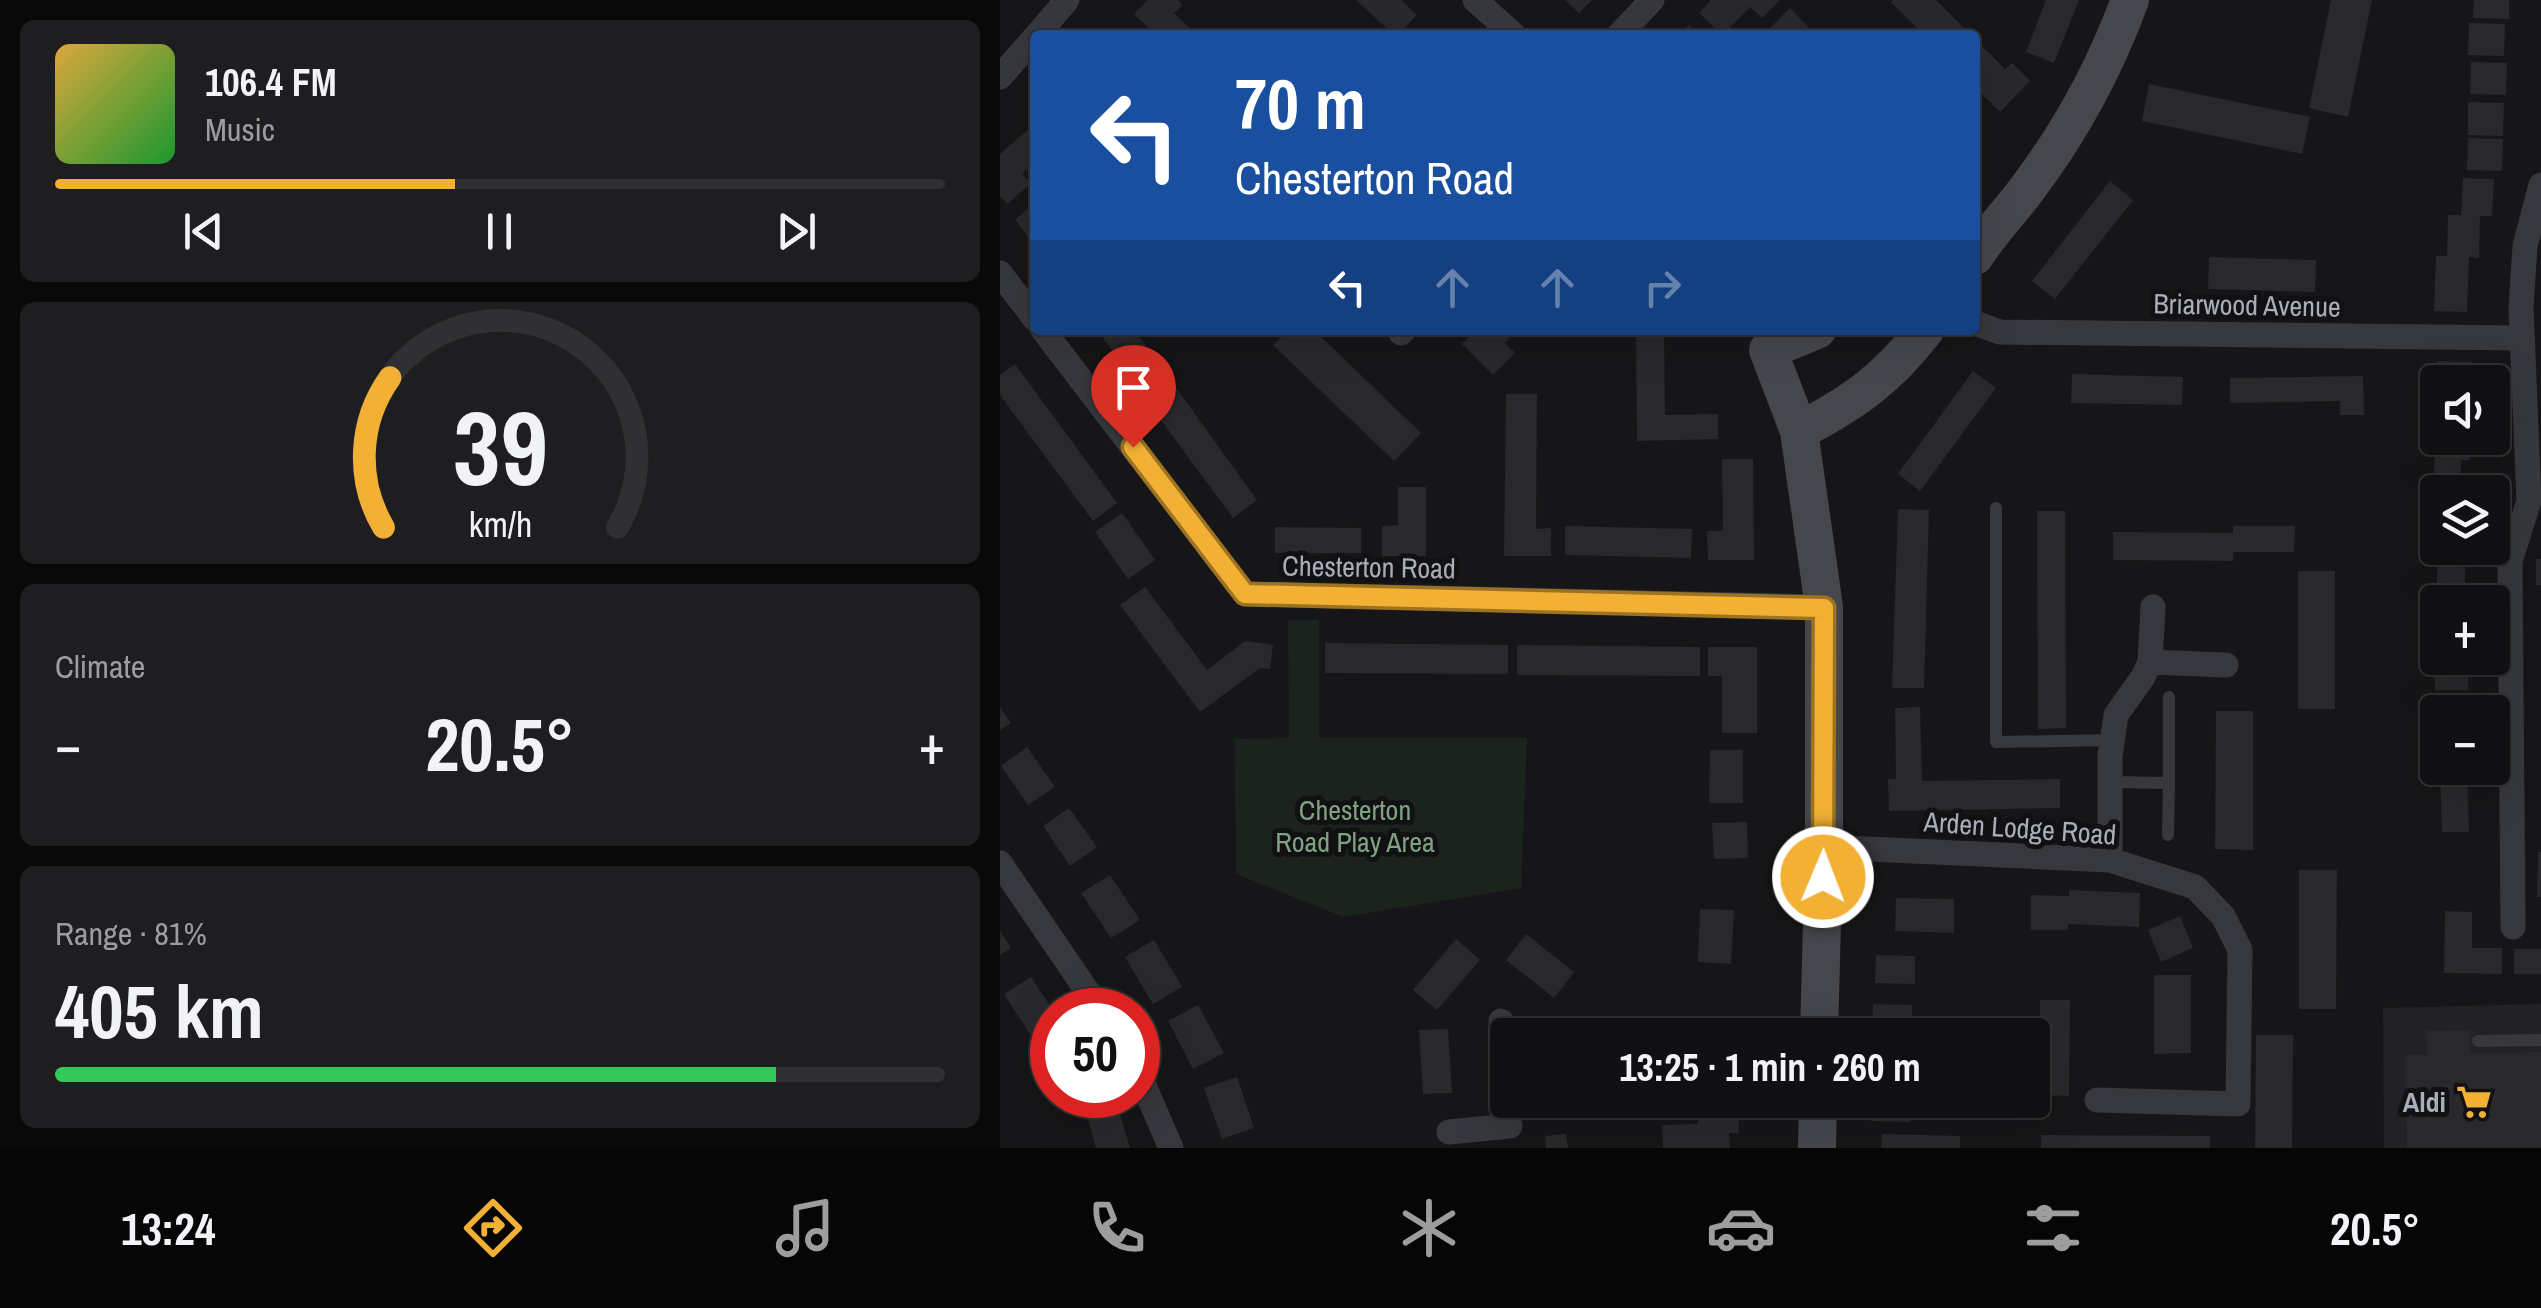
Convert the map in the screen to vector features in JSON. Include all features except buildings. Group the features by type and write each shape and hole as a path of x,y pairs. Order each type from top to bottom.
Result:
{"main road":[{"path":"1980,247 2029,186 2075,118 2112,50 2130,0"},
{"path":"1790,335 1763,340 1799,431 1824,608 1819,1018"},
{"path":"1799,431 1852,404 1902,360 1921,335"},
{"path":"1818,1118 1818,1148"}],"street":[{"path":"1041,30 1067,0"},
{"path":"1475,0 1508,30"},
{"path":"1624,30 1652,0"},
{"path":"1000,76 1030,43"},
{"path":"2512,926 2510,561 2529,501 2521,338 2525,246 2541,185"},
{"path":"1000,273 1030,312"},
{"name":"Briarwood Avenue","path":"1980,325 2000,332 2521,338"},
{"name":"Chesterton Road","path":"1047,335 1245,594 1824,608"},
{"path":"2110,860 2110,782 2116,715 2144,677 2150,662 2153,607"},
{"path":"2150,662 2226,664"},
{"name":"Arden Lodge Road","path":"1824,847 2110,860 2195,887 2224,916 2240,950 2238,1104 2097,1100"},
{"path":"1000,863 1085,988"},
{"path":"1158,1118 1171,1148"},
{"path":"1449,1132 1505,1118"}],"lane":[{"path":"1996,508 1996,742 2113,740"},
{"path":"2168,835 2169,697"},
{"path":"2110,782 2168,783"},
{"path":"2478,1041 2541,1040"}],"shaded area":[{"name":"Aldi","path":"2541,1004 2541,1148 2384,1148 2383,1008"}],"green space":[{"name":"Chesterton Road Play Area","path":"1288,620 1319,620 1319,738 1527,738 1521,888 1344,917 1236,874 1235,739 1289,738"}],"place":[{"name":"Aldi","path":"2474,1102"}],"route":[{"path":"1133,447 1245,594 1824,608 1823,877"}]}
